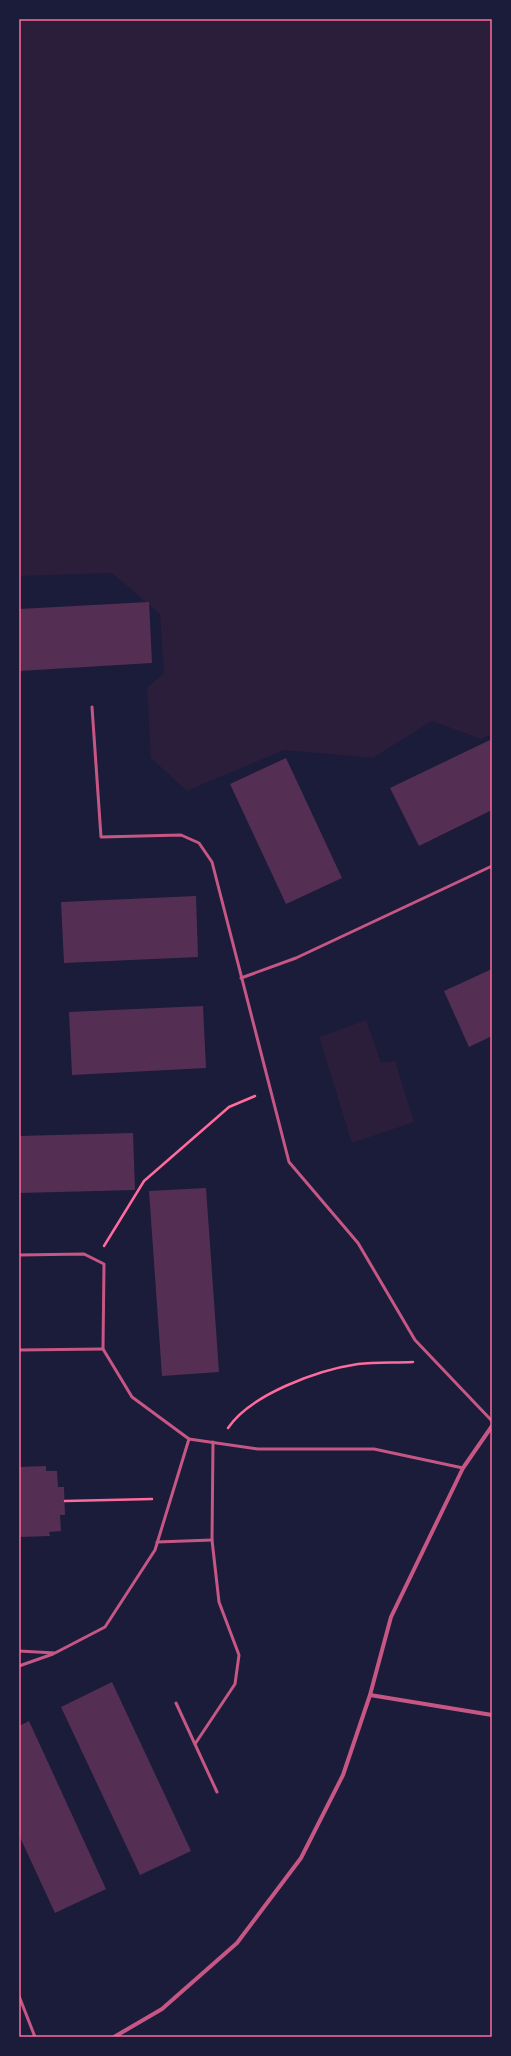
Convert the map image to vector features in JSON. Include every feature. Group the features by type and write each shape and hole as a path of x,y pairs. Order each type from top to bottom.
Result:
{"street":[{"path":"114,2037 162,2010 237,1943 302,1858 343,1775 370,1695 390,1617 463,1468 492,1426"},
{"path":"370,1695 492,1715"}],"lane":[{"path":"92,708 101,837 181,835 199,843 212,862 240,978 289,1162 358,1243 416,1340 492,1422"},
{"path":"240,978 296,958 492,866"},
{"path":"19,1255 84,1254 104,1264 103,1349 132,1397 189,1439 258,1448 374,1449 463,1468"},
{"path":"19,1350 103,1349"},
{"path":"19,1666 55,1653 105,1627 154,1550 189,1439"},
{"path":"195,1744 235,1684 240,1655 219,1602 212,1540 213,1442"},
{"path":"157,1542 212,1540"},
{"path":"19,1651 55,1653"},
{"path":"176,1703 217,1792"},
{"path":"19,1996 35,2037"}],"path":[{"path":"97,1260 107,1240 144,1181 228,1107 270,1090"},
{"path":"218,1443 232,1421 261,1398 302,1378 358,1364 436,1362"},
{"path":"65,1501 171,1498"}],"shaded area":[{"path":"19,19 492,19 492,734 481,739 432,721 373,758 284,750 187,791 151,758 147,688 164,673 160,614 112,573 19,576"},
{"path":"366,1020 381,1063 395,1061 414,1122 352,1143 319,1037"}],"building":[{"path":"149,602 152,663 19,671 19,609"},
{"path":"492,739 492,810 419,846 390,788"},
{"path":"286,758 342,878 286,904 230,784"},
{"path":"196,896 198,957 64,963 61,902"},
{"path":"492,969 492,1036 469,1047 444,991"},
{"path":"203,1006 206,1068 72,1075 69,1012"},
{"path":"133,1133 135,1190 19,1193 19,1136"},
{"path":"206,1188 219,1372 162,1376 149,1191"},
{"path":"46,1466 46,1471 57,1471 58,1487 64,1487 65,1515 60,1515 61,1531 49,1532 50,1536 19,1537 19,1467"},
{"path":"112,1682 191,1851 140,1875 61,1707"},
{"path":"29,1721 106,1889 55,1913 19,1835 19,1726"}]}
